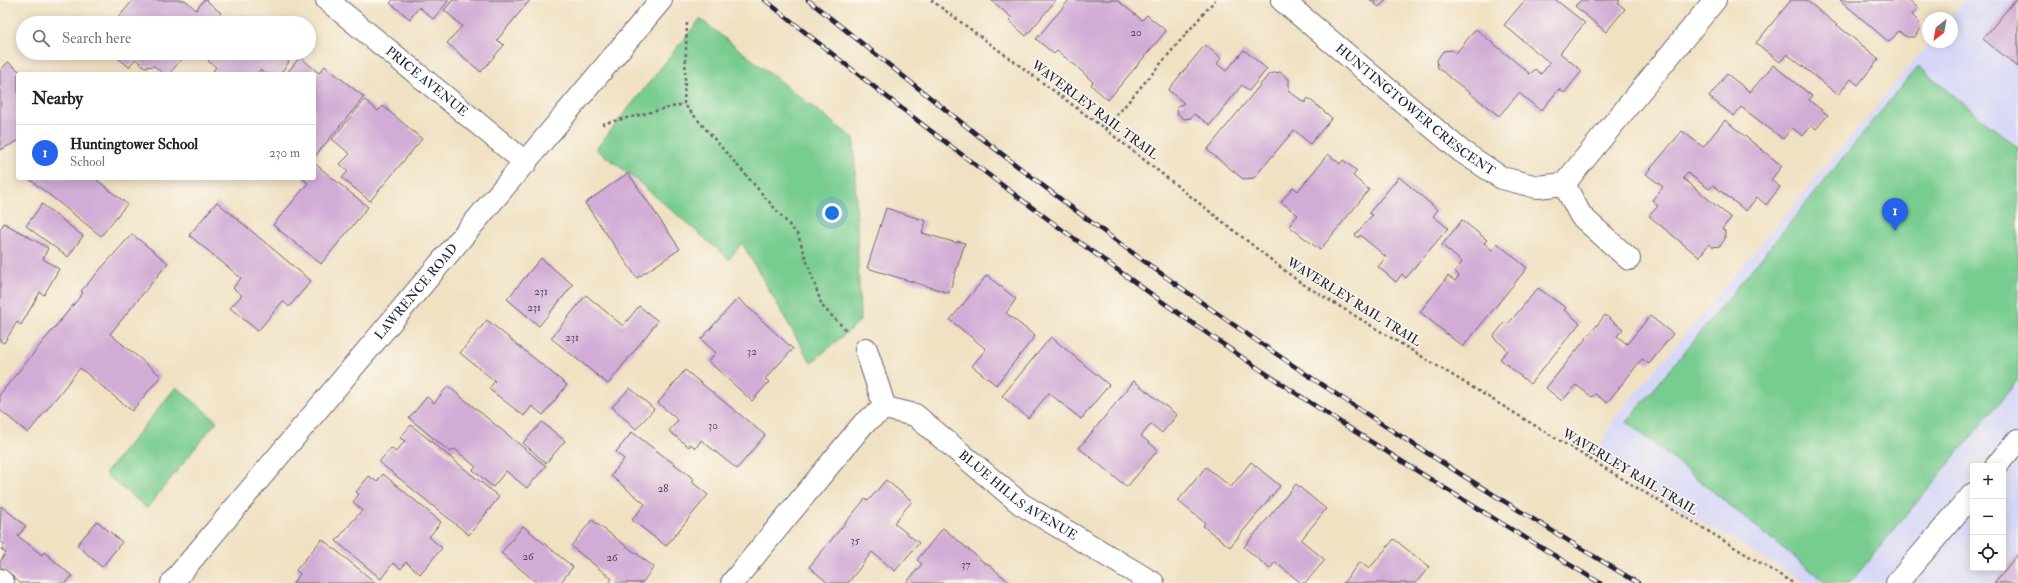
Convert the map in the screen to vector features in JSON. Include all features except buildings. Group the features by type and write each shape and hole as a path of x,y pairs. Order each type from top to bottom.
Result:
{"street":[{"name":"PRICE AVENUE","path":"328,0 526,163"},
{"name":"LAWRENCE ROAD","path":"172,583 526,163 661,0"},
{"name":"HUNTINGTOWER CRESCENT","path":"1282,0 1467,155 1502,178 1537,188 1564,184"},
{"path":"1630,260 1581,216 1564,184 1715,0"},
{"path":"732,583 864,423 885,408 866,349"},
{"name":"BLUE HILLS AVENUE","path":"885,408 915,415 1021,504 1153,583"},
{"path":"1999,463 2018,440"},
{"path":"1897,583 1970,498"},
{"path":"0,580 3,583"}],"path":[{"name":"WAVERLEY RAIL TRAIL","path":"931,0 1105,128 1298,282 1793,583"},
{"path":"1105,128 1215,0"},
{"path":"687,23 684,104 798,235 822,306 866,349"},
{"path":"602,124 684,104"}],"shaded area":[{"path":"1965,0 2018,0 2018,583 1806,583 1595,458 1613,420 1925,48 1958,48 1958,12 1955,12"}],"green space":[{"path":"700,19 854,139 860,321 811,363 742,243 729,259 628,173 596,149"},
{"path":"1918,66 2018,148 2018,380 1850,583 1826,583 1627,422"},
{"path":"176,387 217,421 147,508 105,474"}],"railway":[{"path":"765,0 943,141 1125,276 1292,391 1467,502 1600,583"},
{"path":"808,0 1038,182 1132,253 1180,287 1292,365 1406,440 1638,583"}],"place":[{"name":"Huntingtower School","path":"1895,231"}]}
